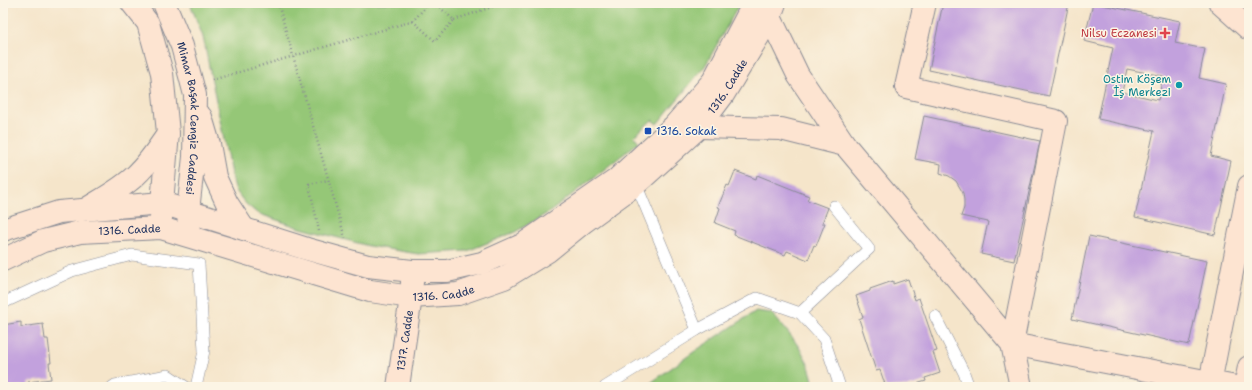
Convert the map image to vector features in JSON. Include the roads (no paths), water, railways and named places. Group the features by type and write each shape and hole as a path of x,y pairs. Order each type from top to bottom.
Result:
{"street":[{"name":"Mimar Başak Cengiz Caddesi","path":"132,3 148,24 162,73 168,133 161,228"},
{"name":"Mimar Başak Cengiz Caddesi","path":"164,3 182,46 194,91 194,157 188,211 190,237"},
{"path":"925,3 906,87 1056,121 1012,344 1021,387"},
{"path":"1220,3 1249,29"},
{"path":"766,8 798,75 845,145 1012,344 1236,387"},
{"name":"1316. Cadde","path":"3,260 43,241 80,232 161,228 370,291 411,297 458,294 504,278 548,252 585,221 636,184 699,126 723,95 766,8"},
{"name":"1316. Cadde","path":"3,230 59,212 162,203 368,266 412,270 447,271 482,263 522,245 616,180 674,126 713,81 766,8"},
{"path":"194,91 209,144 215,177 227,203 244,229"},
{"path":"699,126 781,129 845,145"},
{"path":"85,210 112,194 135,177 151,158 168,133"},
{"path":"1210,383 1249,186"},
{"name":"1317. Cadde","path":"398,387 411,297 412,270"},
{"path":"1245,387 1249,368"}],"lane":[{"path":"636,184 698,330"},
{"path":"800,313 869,249 834,206"},
{"path":"3,303 72,272 132,255 199,264 204,352 196,387"},
{"path":"605,387 698,330 757,298 800,313 824,339 840,387"},
{"path":"935,316 969,387"},
{"path":"112,387 115,385 168,375 186,387"}],"place":[{"name":"Nilsu Eczanesi","path":"1165,33"},
{"name":"Ostim Köşem İş Merkezi","path":"1179,85"},
{"name":"1316. Sokak","path":"648,131"}]}
